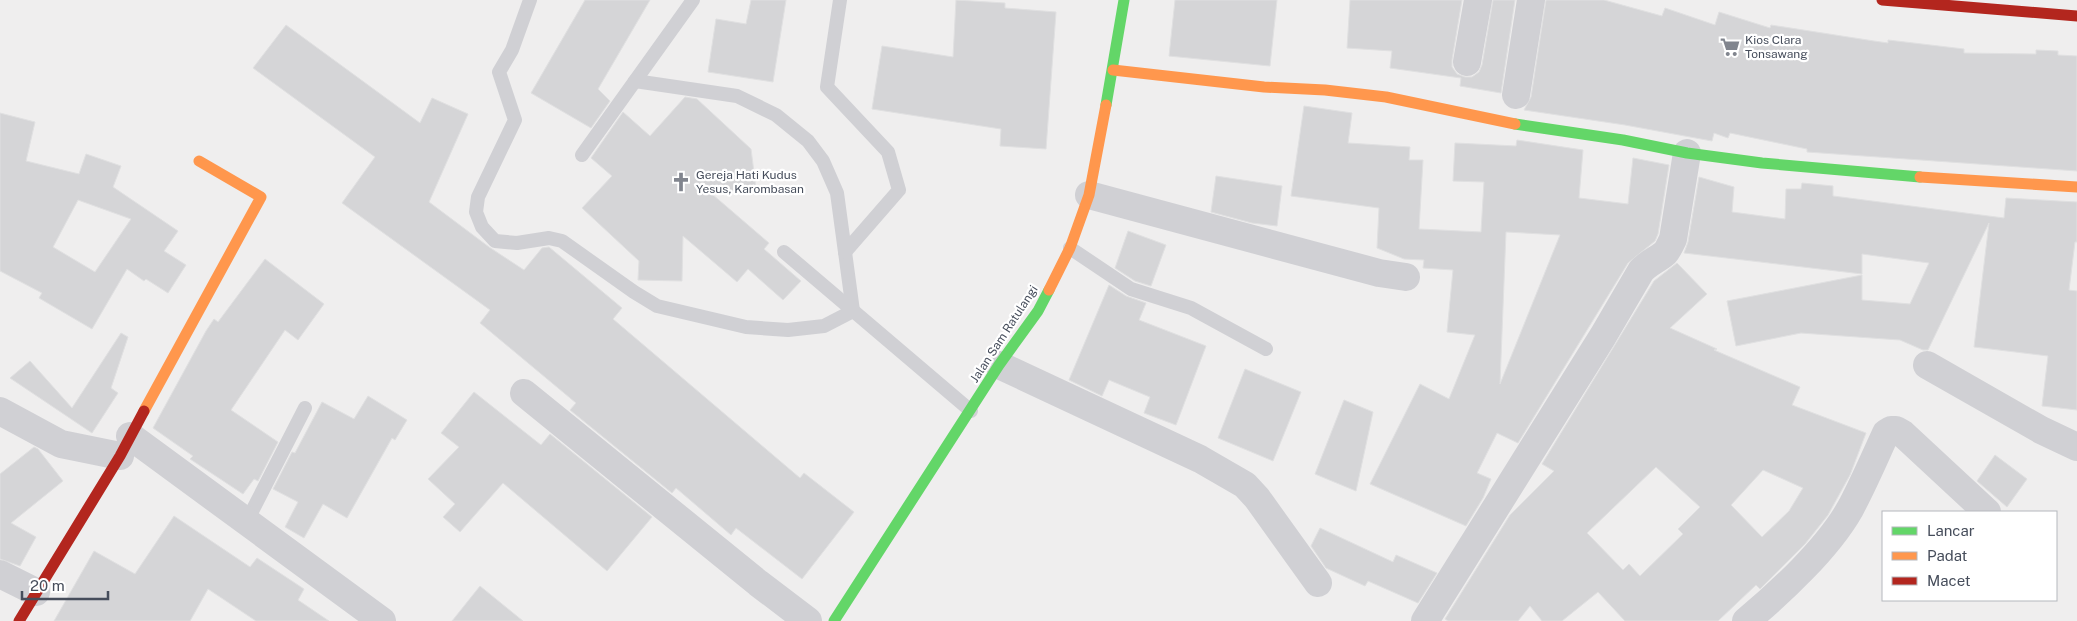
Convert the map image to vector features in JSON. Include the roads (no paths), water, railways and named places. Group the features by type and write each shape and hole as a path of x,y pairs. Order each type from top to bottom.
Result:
{"main road":[{"name":"Jalan Sam Ratulangi","path":"834,621 999,366 1038,311 1070,248 1089,196 1114,70 1124,0"},
{"path":"1882,0 2077,16"},
{"path":"1114,70 1264,87 1325,90 1386,98 1534,128 1622,140 1687,153 1865,173 2077,187"},
{"path":"19,621 125,446 261,197 199,161"}],"street":[{"path":"1467,62 1478,0"},
{"path":"1516,94 1531,0"},
{"path":"1425,621 1641,271 1646,264 1665,253 1668,248 1673,239 1687,153"},
{"path":"1089,196 1379,273 1406,277"},
{"path":"1927,365 2041,430 2077,447"},
{"path":"999,366 1200,459 1244,485 1258,498 1318,583"},
{"path":"524,393 758,583 808,621"},
{"path":"0,411 61,444 125,446 247,521 382,621"},
{"path":"1746,621 1803,568 1831,535 1849,510 1886,434 1890,430 1896,430 1903,434 1986,511"},
{"path":"0,574 36,592"}],"lane":[{"path":"530,0 512,50 498,72 515,120 478,197 476,212 482,227 495,241 517,243 550,238 562,241 657,306 746,327 788,330 824,326 853,312"},
{"path":"582,155 692,0"},
{"path":"840,0 827,87 888,152 899,190 845,252"},
{"path":"635,80 737,96 776,114 808,141 823,161 837,193 853,312"},
{"path":"1070,248 1131,289 1191,308 1266,349"},
{"path":"784,252 971,411"},
{"path":"247,521 305,408"}],"place":[{"name":"Kios Clara Tonsawang","path":"1730,47"},
{"name":"Gereja Hati Kudus Yesus, Karombasan","path":"681,182"}]}
